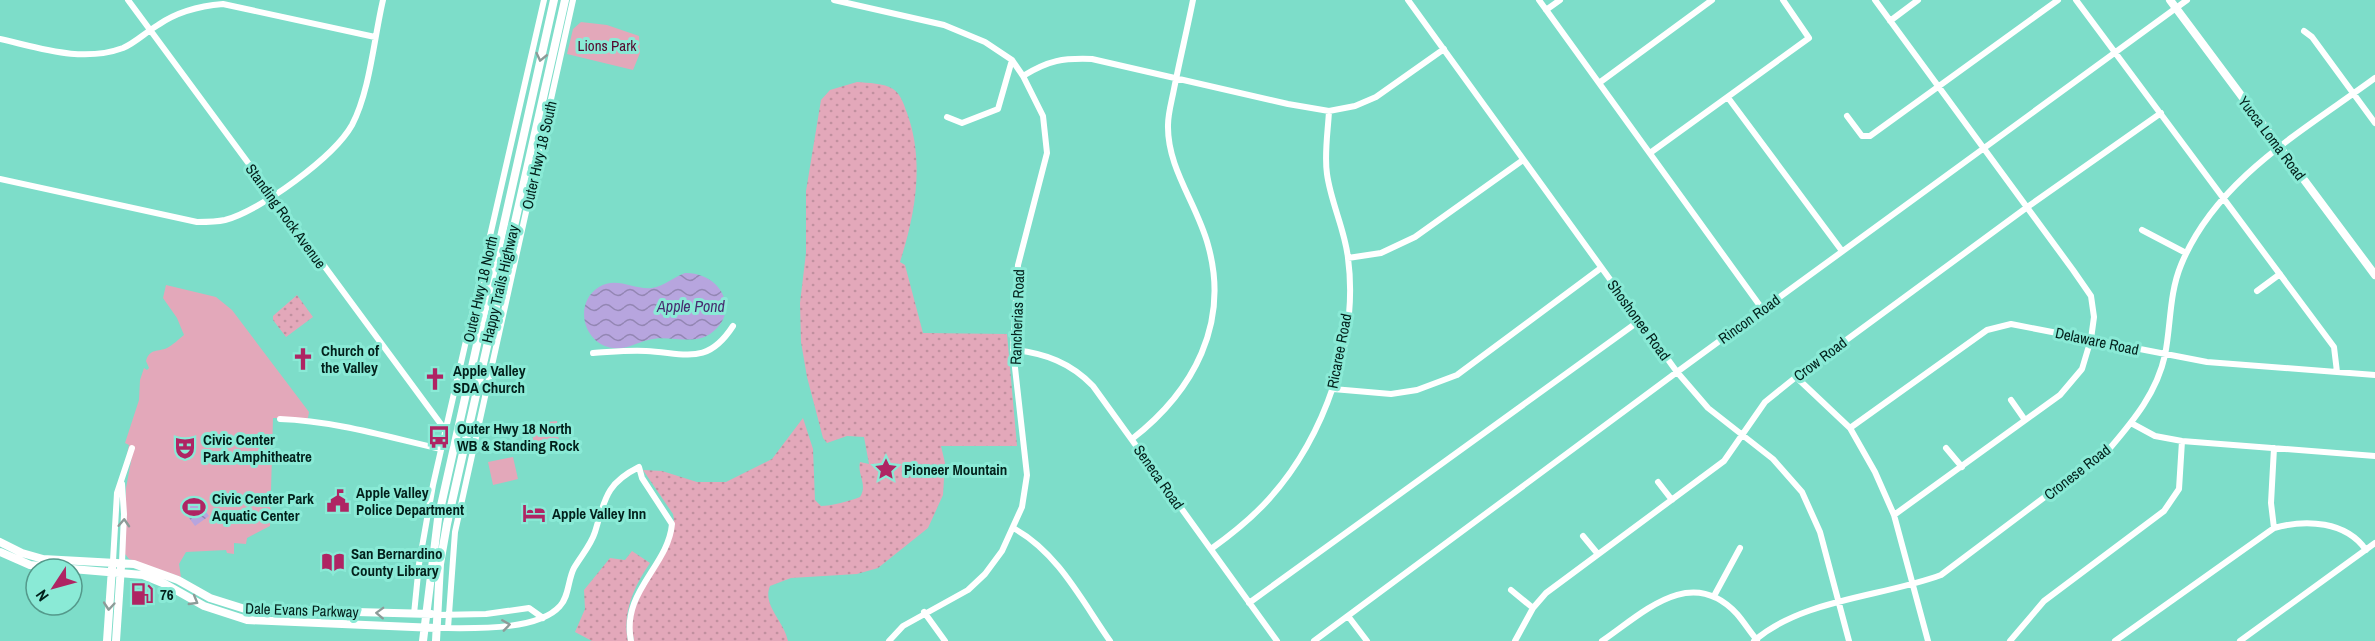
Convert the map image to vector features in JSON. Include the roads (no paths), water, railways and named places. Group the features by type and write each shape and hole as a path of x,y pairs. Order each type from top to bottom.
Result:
{"main road":[{"name":"Happy Trails Highway","path":"423,641 438,519 554,0"},
{"name":"Happy Trails Highway","path":"436,641 440,564 447,524 565,0"},
{"name":"Yucca Loma Road","path":"2170,0 2375,275"},
{"name":"Dale Evans Parkway","path":"0,542 22,553 43,559 162,573 210,598 245,609 437,615"},
{"path":"0,552 24,563"},
{"name":"Dale Evans Parkway","path":"84,568 117,566 143,575 219,613 247,620 436,628"},
{"path":"107,641 117,566"},
{"path":"116,641 117,566"}],"street":[{"name":"Standing Rock Avenue","path":"128,0 446,431"},
{"path":"0,179 197,222 224,220 256,207 334,150 352,125 362,98 383,0"},
{"name":"Outer Hwy 18 North","path":"414,614 425,523 544,0"},
{"name":"Outer Hwy 18 South","path":"448,628 455,532 573,0"},
{"name":"Rancherias Road","path":"834,0 944,26 985,42 1012,60 1023,76 1043,116 1047,153 1018,265 1013,350 1027,475 1022,507 1015,529 1002,552 968,590 924,612 903,626 889,641"},
{"path":"1132,439 1160,418 1183,389 1204,351 1212,315 1214,282 1208,245 1171,156 1167,124 1193,0"},
{"name":"Shoshonee Road","path":"1408,0 1677,372 1708,408 1773,459 1802,492 1820,532 1849,641"},
{"path":"1539,0 1763,310"},
{"path":"1546,10 1560,0"},
{"path":"1599,83 1712,0"},
{"path":"1650,153 1729,99 1809,38 1783,0"},
{"path":"1875,0 1982,150 2091,296 2094,317 2091,339 2082,369 2060,396 1894,515"},
{"path":"1890,21 1918,0"},
{"path":"1847,116 1865,138 2058,0"},
{"path":"2076,0 2334,347 2337,372"},
{"name":"Rincon Road","path":"1314,641 1677,372 2187,0"},
{"path":"0,39 72,55 99,54 125,47 181,12 223,4 375,37"},
{"path":"2304,31 2312,37 2375,123"},
{"path":"1023,76 1041,65 1064,58 1092,60 1329,111 1355,106 1376,97 1444,49"},
{"path":"946,117 962,123 998,109 1012,60"},
{"name":"Cronese Road","path":"1756,640 1794,615 1911,586 1941,575 2110,448 2131,423 2155,386 2165,355 2171,303 2186,254 2202,224 2241,178 2375,78"},
{"path":"1729,99 1842,251"},
{"name":"Ricaree Road","path":"1211,549 1239,528 1270,498 1303,454 1333,389 1344,342 1348,258 1327,174 1329,111"},
{"name":"Crow Road","path":"1515,641 1533,608 1546,593 1724,461 1765,402 2026,208 2161,113"},
{"path":"1348,258 1381,253 1415,237 1523,160"},
{"path":"2142,230 2186,254"},
{"path":"1333,389 1391,394 1417,390 1457,375 1601,268"},
{"path":"2257,291 2280,274"},
{"path":"1249,603 1640,321"},
{"name":"Delaware Road","path":"1850,428 1987,330 2011,324 2207,362 2375,375"},
{"path":"593,354 635,351 690,356 714,348 733,326"},
{"name":"Seneca Road","path":"1013,350 1055,359 1078,372 1093,386 1277,641"},
{"path":"1796,377 1850,428 1875,471 1894,515 1911,586 1928,641"},
{"path":"2011,400 2025,420"},
{"path":"280,420 304,420 441,449"},
{"path":"2131,423 2155,436 2182,441 2375,456"},
{"path":"2010,641 2044,601 2164,511 2179,489 2182,441"},
{"path":"117,566 117,493 132,448"},
{"path":"1946,448 1962,467"},
{"path":"2274,448 2271,503 2274,528"},
{"path":"436,628 487,627 543,618 562,605 574,569 594,534 601,503 615,484 639,467 642,478 672,524 670,537 647,575 629,617 631,641"},
{"path":"1658,482 1672,500"},
{"path":"2115,641 2274,528 2301,524 2338,527 2357,538 2366,550"},
{"path":"1015,529 1034,540 1050,555 1110,641"},
{"path":"1583,536 1597,553"},
{"path":"2240,641 2375,543"},
{"path":"1714,596 1740,548"},
{"path":"1511,590 1533,608"},
{"path":"1602,641 1658,601 1689,592 1714,596 1736,613 1756,640"},
{"path":"437,615 486,614 529,608 543,618"},
{"path":"924,612 945,641"},
{"path":"486,614 487,627"},
{"path":"1348,616 1367,641"}],"water":[{"name":"Apple Pond","path":"685,273 698,274 709,279 723,295 726,305 725,315 720,325 710,334 688,340 656,339 617,348 603,345 594,339 585,322 584,312 591,294 599,287 619,283 652,288"},
{"path":"201,499 204,502 201,505 209,516 195,526 184,511"}],"place":[{"name":"Church of the Valley","path":"303,359"},
{"name":"Apple Valley SDA Church","path":"435,379"},
{"name":"Outer Hwy 18 North WB & Standing Rock","path":"439,437"},
{"name":"Civic Center Park Amphitheatre","path":"185,448"},
{"name":"Pioneer Mountain","path":"886,469"},
{"name":"Apple Valley Police Department","path":"338,501"},
{"name":"Civic Center Park Aquatic Center","path":"194,507"},
{"name":"Apple Valley Inn","path":"534,513"},
{"name":"San Bernardino County Library","path":"333,562"},
{"name":"76","path":"142,594"}],"park label":[{"name":"Lions Park","path":"607,45"}]}
